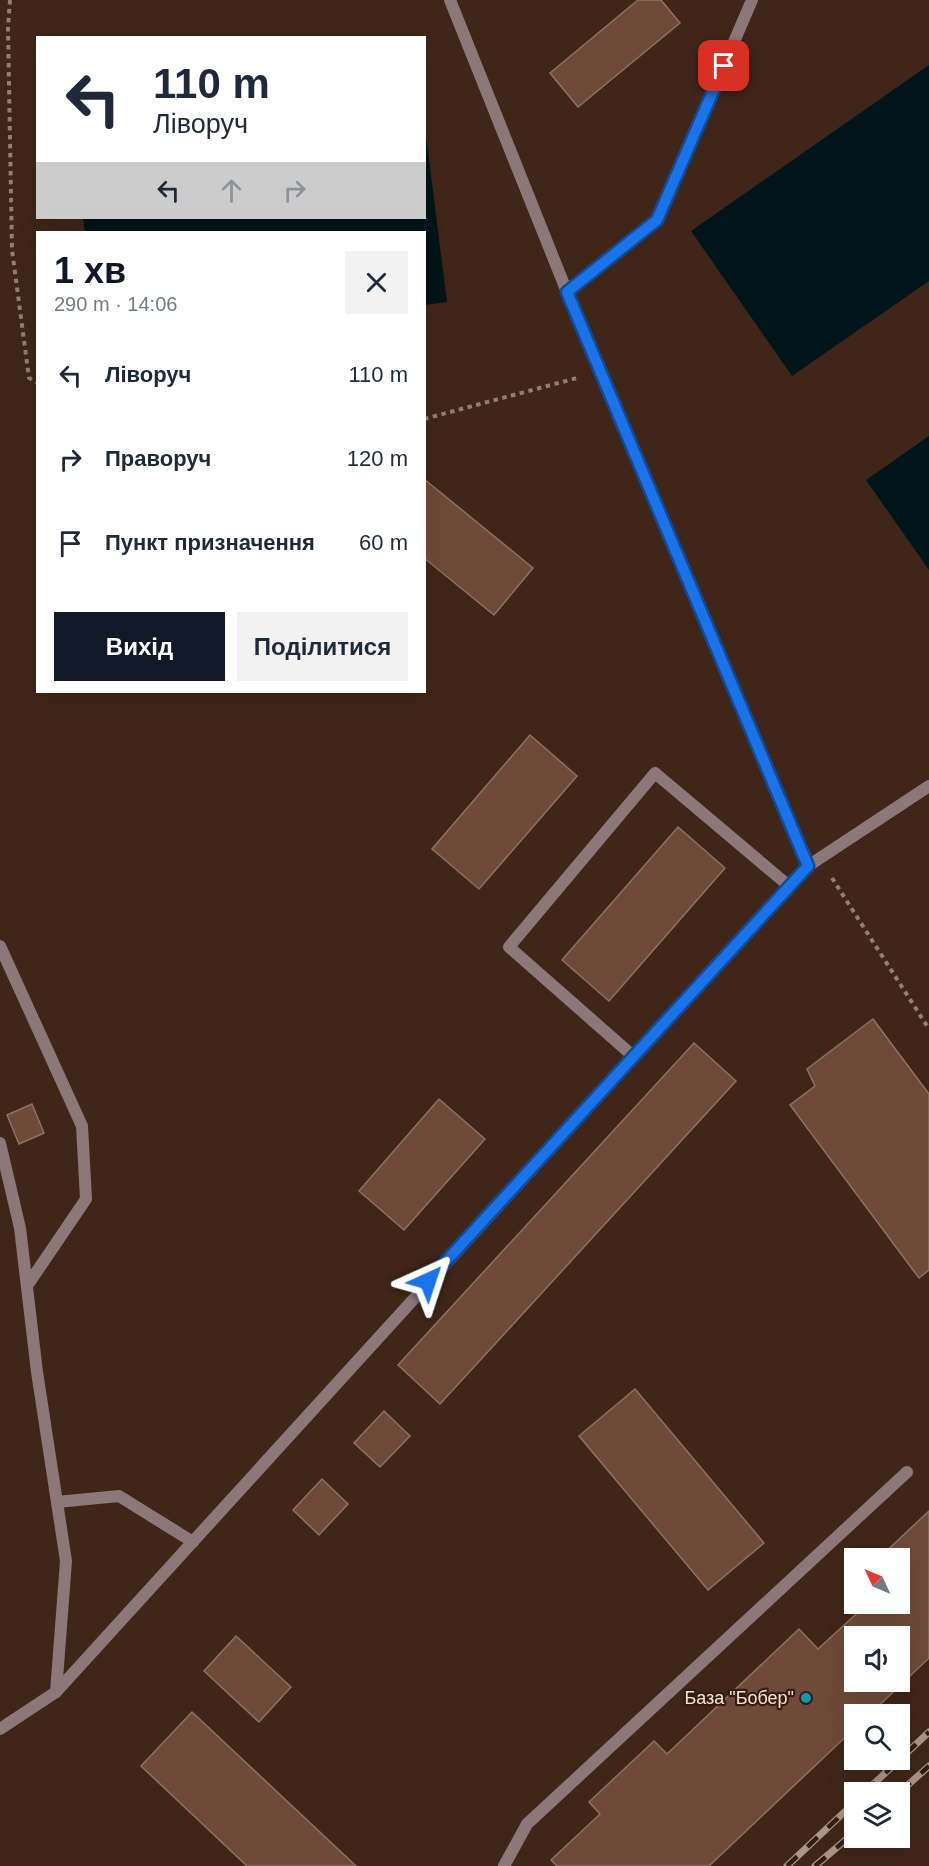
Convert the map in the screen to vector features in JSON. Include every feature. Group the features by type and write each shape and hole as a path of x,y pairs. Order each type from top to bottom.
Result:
{"lane":[{"path":"450,0 600,372 808,866"},
{"path":"567,292 657,220 752,0"},
{"path":"633,1056 509,947 655,773 789,886"},
{"path":"0,1730 56,1692 808,866 929,786"},
{"path":"0,946 82,1126 86,1199 27,1286"},
{"path":"0,1143 20,1228 66,1561 56,1692"},
{"path":"504,1866 527,1824 907,1472"},
{"path":"57,1502 119,1496 193,1542"}],"path":[{"path":"10,0 8,28 12,250 29,378 36,382"},
{"path":"426,418 600,372"},
{"path":"819,858 929,1029"}],"shaded area":[{"path":"929,65 929,281 792,376 691,231"},
{"path":"426,136 447,302 426,305 426,231 85,231 83,219 426,219"},
{"path":"929,436 929,570 866,480"}],"building":[{"path":"638,0 661,0 680,23 578,107 550,73"},
{"path":"426,481 533,568 494,615 426,560"},
{"path":"530,735 577,776 479,889 432,849"},
{"path":"678,827 725,868 609,1001 562,960"},
{"path":"873,1019 929,1094 929,1270 919,1278 790,1105 815,1086 807,1069"},
{"path":"694,1043 736,1081 440,1404 398,1365"},
{"path":"439,1099 485,1139 404,1230 359,1191"},
{"path":"32,1104 44,1133 19,1144 7,1115"},
{"path":"635,1389 764,1543 708,1590 579,1436"},
{"path":"384,1411 410,1436 380,1467 354,1443"},
{"path":"322,1479 348,1504 319,1535 293,1510"},
{"name":"База \"Бобер\"","path":"929,1511 929,1658 910,1676 910,1626 844,1626 844,1692 893,1692 881,1704 844,1704 844,1738 709,1866 557,1866 551,1860 600,1814 589,1802 654,1741 667,1754 799,1629 818,1649 856,1614 910,1614 910,1548 890,1548"},
{"path":"236,1636 291,1687 259,1722 204,1671"},
{"path":"192,1712 356,1866 247,1866 141,1766"}],"railway":[{"path":"876,1782 929,1732"},
{"path":"910,1783 929,1766"},
{"path":"787,1866 844,1812"},
{"path":"815,1866 844,1841"}],"place":[{"name":"База \"Бобер\"","path":"806,1698"}],"route":[{"path":"428,1281 808,866 567,292 657,220 724,66"}]}
